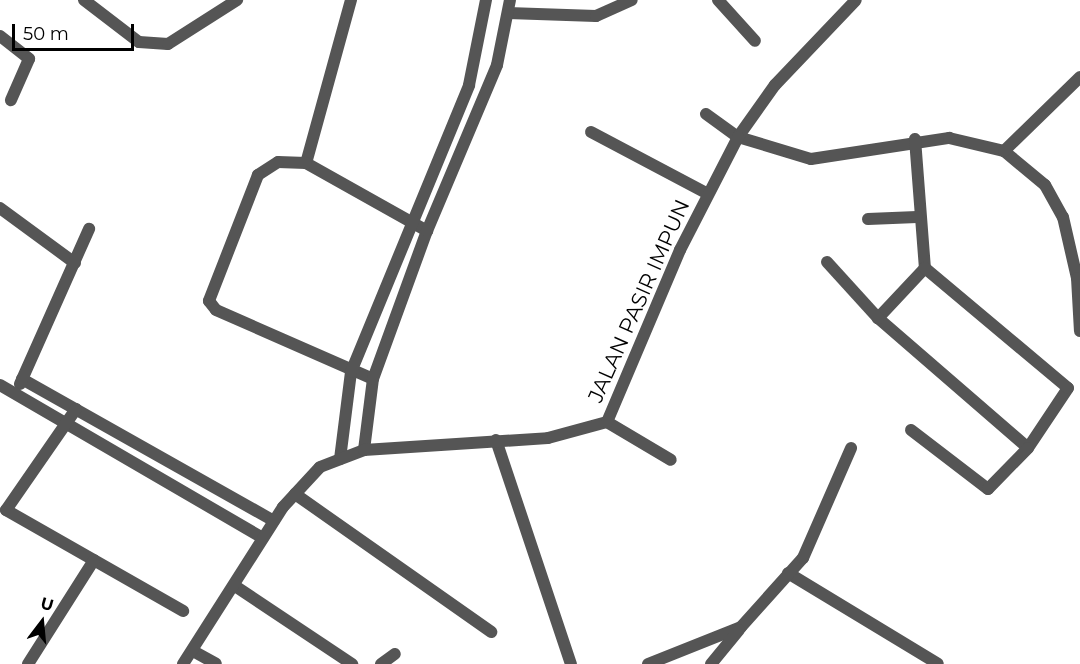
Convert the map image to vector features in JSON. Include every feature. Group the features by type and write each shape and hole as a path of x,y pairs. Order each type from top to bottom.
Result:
{"street":[{"path":"84,0 139,42 168,44 237,0"},
{"path":"306,163 351,0"},
{"path":"340,459 351,372 409,222 468,85 486,0"},
{"path":"364,450 373,378 427,231 489,86 510,0"},
{"path":"508,13 596,16 632,0"},
{"path":"718,0 755,41"},
{"name":"JALAN PASIR IMPUN","path":"183,664 235,586 262,538 294,494 320,467 364,450 548,438 607,422 708,194 738,137 775,85 856,0"},
{"path":"0,36 29,58 10,100"},
{"path":"1004,151 1080,77"},
{"path":"706,114 738,137 811,159 915,139 949,138 1004,151 1044,185 1064,217 1077,278 1080,331"},
{"path":"591,132 708,194"},
{"path":"911,430 988,489 1028,448 1068,388 925,268 917,217 915,139"},
{"path":"373,378 351,372 216,310 209,301 258,175 278,162 306,163 427,231"},
{"path":"0,208 75,263"},
{"path":"868,219 917,217"},
{"path":"16,394 89,229"},
{"path":"827,262 878,318 1028,448"},
{"path":"878,318 925,268"},
{"path":"22,379 274,521"},
{"path":"0,385 262,538"},
{"path":"76,409 2,512 94,560 183,611"},
{"path":"607,422 671,460"},
{"path":"496,440 571,664"},
{"path":"711,664 818,534 851,448"},
{"path":"210,508 220,490"},
{"path":"294,494 491,632"},
{"path":"28,664 94,560"},
{"path":"788,573 938,664"},
{"path":"235,586 352,664"},
{"path":"648,664 741,627"},
{"path":"193,651 216,664"},
{"path":"381,664 395,654"}]}
